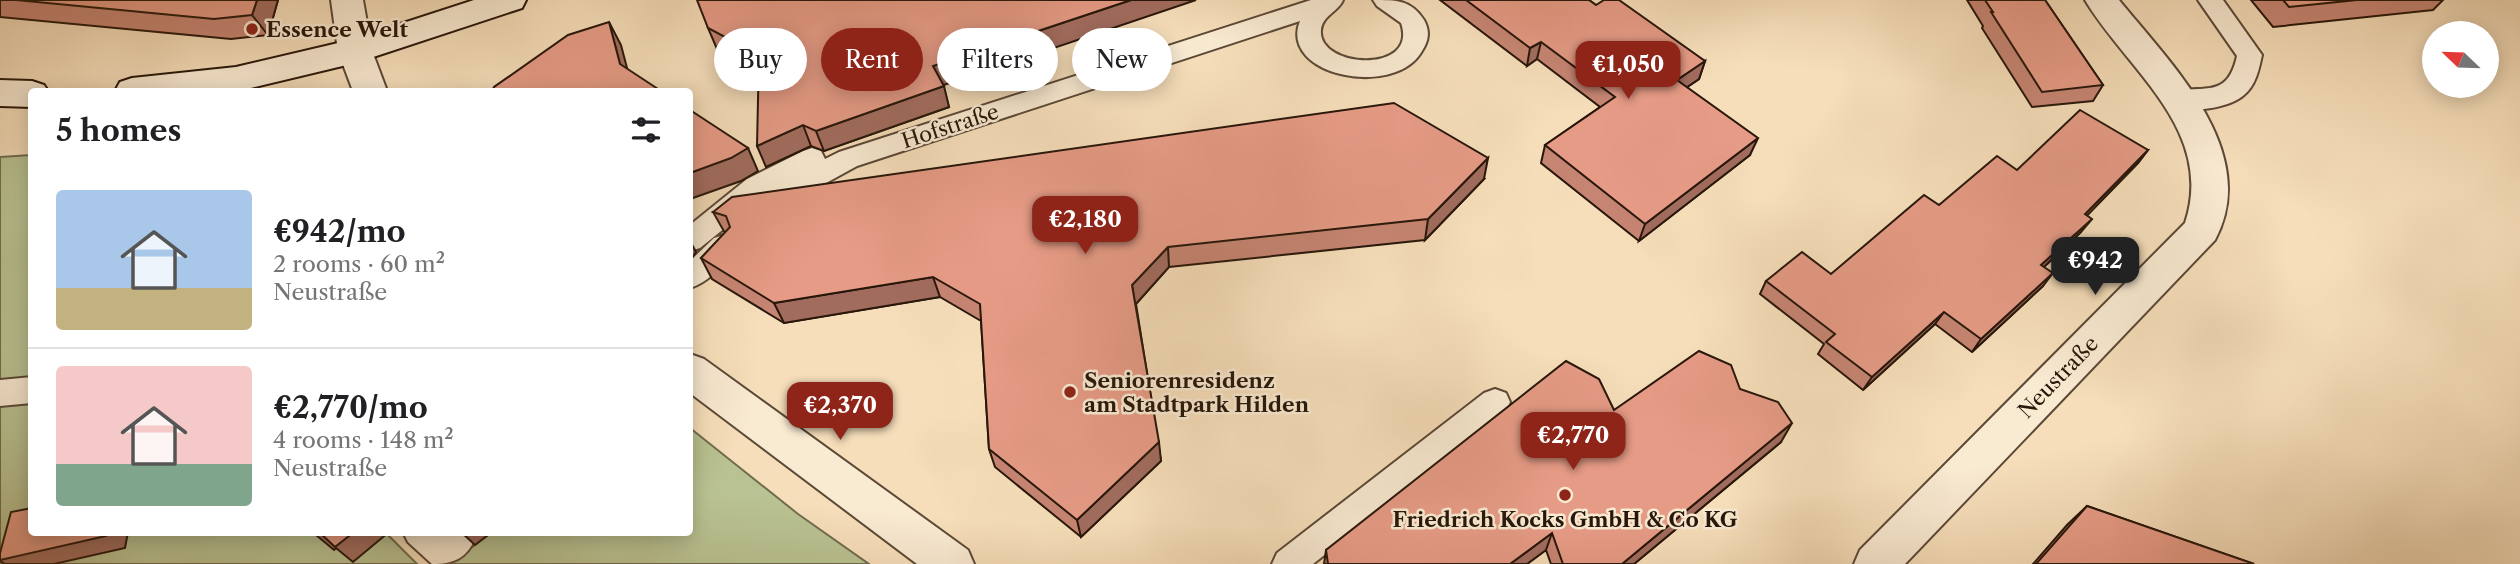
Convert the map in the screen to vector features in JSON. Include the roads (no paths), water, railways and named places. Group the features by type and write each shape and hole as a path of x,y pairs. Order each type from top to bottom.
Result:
{"street":[{"path":"347,0 355,51 368,88"},
{"path":"158,88 236,79 355,51 510,0"},
{"name":"Neustraße","path":"1876,564 2202,230 2211,194 2208,156 2189,115 2101,0"},
{"path":"0,93 28,94"},
{"path":"693,373 952,564"}],"lane":[{"name":"Hofstraße","path":"1333,1 1318,10 1310,21 1308,34 1312,46 1322,58 1337,66 1354,71 1373,71 1404,59 1416,36 1414,24 1406,13 1385,0"},
{"path":"2178,100 2219,96 2239,88 2247,73 2250,55 2210,0"},
{"name":"Hofstraße","path":"777,200 808,179 848,159 1333,1"},
{"path":"693,238 756,186 829,149"},
{"path":"693,274 724,246"},
{"path":"0,393 28,390"},
{"path":"1288,564 1495,402"},
{"path":"423,536 442,553 459,539"}],"place":[{"name":"Essence Welt","path":"252,29"},
{"name":"Seniorenresidenz am Stadtpark Hilden","path":"1070,392"},
{"name":"Friedrich Kocks GmbH & Co KG","path":"1565,495"}]}
